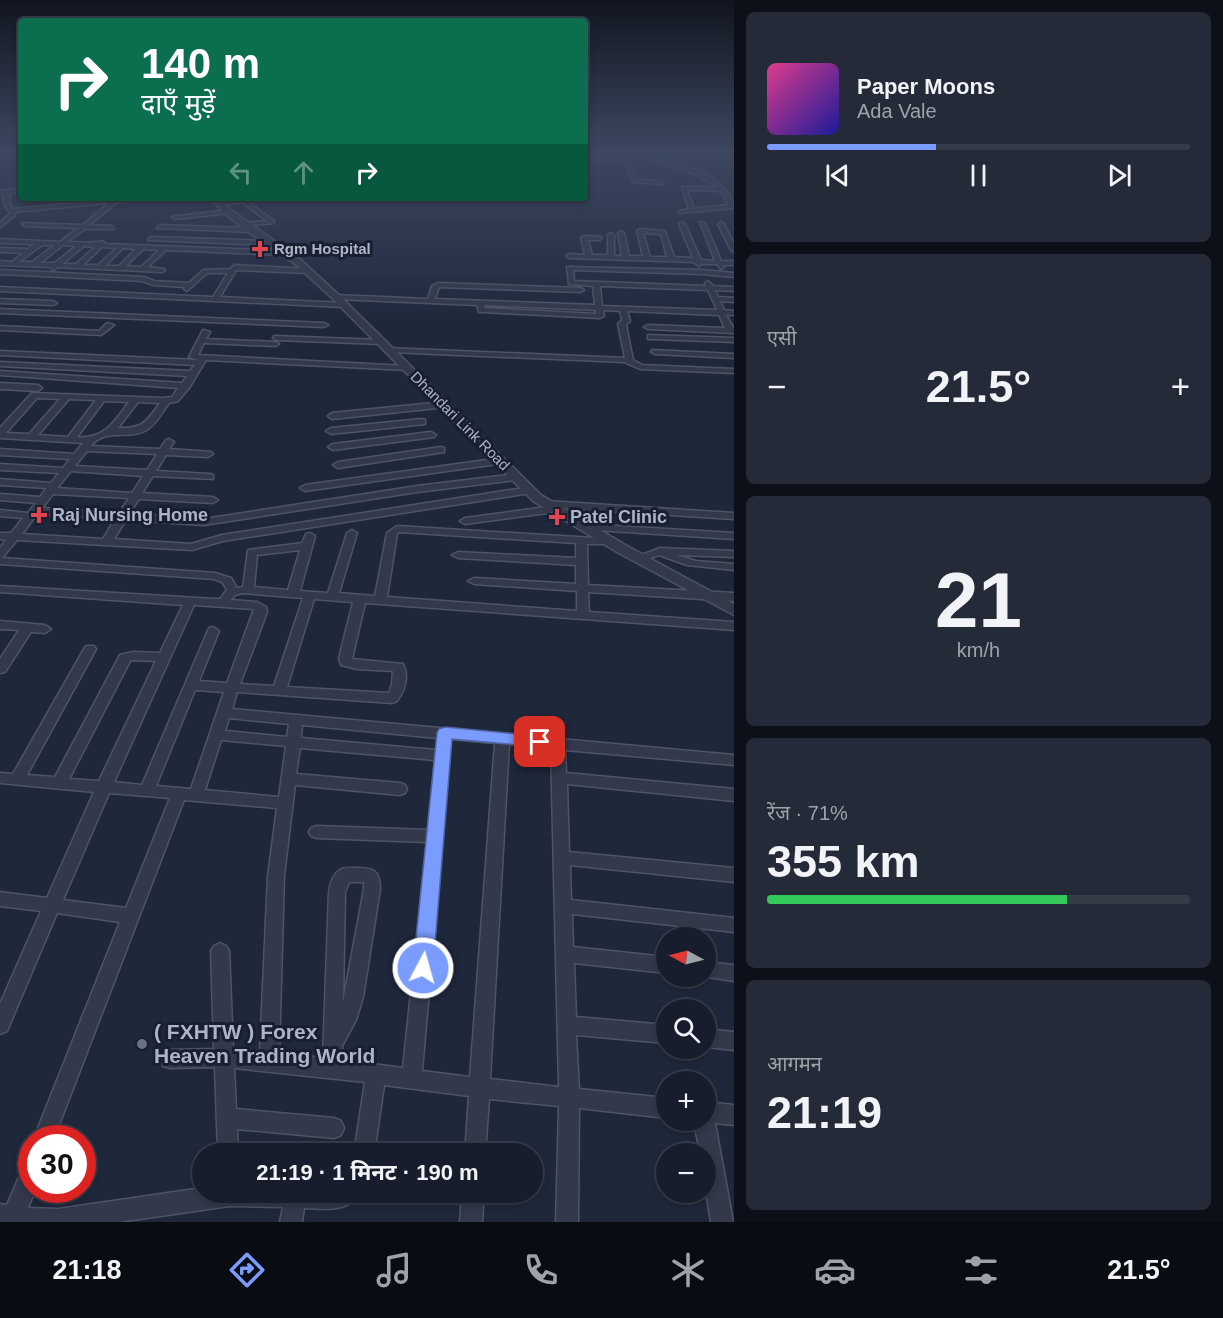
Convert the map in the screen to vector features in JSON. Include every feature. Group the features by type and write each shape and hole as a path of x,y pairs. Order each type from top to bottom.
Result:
{"street":[{"path":"0,225 12,216 11,211 31,209"},
{"path":"32,225 50,209"},
{"path":"66,212 69,209"},
{"path":"34,264 106,209"},
{"name":"Dhandari Link Road","path":"224,209 247,228 285,253 340,301 530,490 550,506 583,527 734,610"},
{"path":"159,227 247,228 272,222 255,209"},
{"path":"681,212 708,209"},
{"path":"175,218 228,212"},
{"path":"51,225 58,218"},
{"path":"69,226 78,218"},
{"path":"702,223 720,265"},
{"path":"24,224 115,229 78,266"},
{"path":"648,325 732,331 682,224"},
{"path":"721,224 734,250"},
{"path":"46,274 98,230"},
{"path":"647,258 640,231 663,232 670,259"},
{"path":"621,232 626,258"},
{"path":"17,234 71,236"},
{"path":"611,235 611,257"},
{"path":"590,259 584,238 600,238"},
{"path":"150,239 269,243"},
{"path":"0,241 285,253"},
{"path":"14,263 40,242"},
{"path":"100,267 122,246"},
{"path":"121,268 141,247"},
{"path":"143,269 164,248"},
{"path":"0,250 30,251"},
{"path":"215,299 244,251"},
{"path":"156,256 192,257"},
{"path":"570,256 701,268 734,282"},
{"path":"590,259 611,257 670,259 734,275"},
{"path":"227,259 239,260"},
{"path":"0,263 162,270"},
{"path":"734,265 571,276 571,283 598,295 644,309 694,311 698,319 727,319 734,313"},
{"path":"181,297 205,272 307,271"},
{"path":"0,272 144,279 153,283 191,285"},
{"path":"82,284 90,276"},
{"path":"0,280 144,287 153,283"},
{"path":"0,289 215,299 259,312 284,324 324,325"},
{"path":"624,304 714,296 734,291"},
{"path":"432,296 480,302 482,310 600,316 598,295"},
{"path":"0,311 68,314 259,312 340,301 432,296 714,296 734,300"},
{"path":"714,296 734,305"},
{"path":"0,301 53,303"},
{"path":"624,304 626,321 621,324 629,360"},
{"path":"644,309 659,368"},
{"path":"648,325 670,323 667,310"},
{"path":"55,330 68,314"},
{"path":"267,362 284,324"},
{"path":"0,328 101,333 110,325"},
{"path":"202,361 193,357 206,332"},
{"path":"651,337 734,340"},
{"path":"201,341 381,342"},
{"path":"390,351 629,360 638,366 734,371"},
{"path":"0,352 407,368"},
{"path":"655,352 734,356"},
{"path":"0,434 35,395 165,402 178,397 202,361"},
{"path":"0,364 193,374"},
{"path":"0,373 186,386"},
{"path":"0,386 39,388"},
{"path":"31,437 65,397"},
{"path":"70,440 102,398"},
{"path":"113,431 135,400"},
{"path":"0,555 93,436 113,431 144,430 165,402"},
{"path":"332,416 444,405"},
{"path":"413,408 453,468"},
{"path":"331,432 422,422"},
{"path":"0,434 163,452 208,454"},
{"path":"333,447 431,435"},
{"path":"106,543 169,442"},
{"path":"338,465 441,450"},
{"path":"0,452 76,457"},
{"path":"305,488 501,461"},
{"path":"0,467 210,477"},
{"path":"0,513 214,521 417,489 517,477"},
{"path":"0,482 137,496 213,500"},
{"path":"0,536 197,547 222,538 530,490"},
{"path":"0,497 42,500"},
{"path":"465,521 550,506 734,516"},
{"path":"210,542 214,521"},
{"path":"583,527 734,537"},
{"path":"380,601 392,533 395,530 610,542"},
{"path":"332,597 352,533"},
{"path":"581,540 583,615"},
{"path":"248,591 252,552 308,541 293,594"},
{"path":"660,551 685,563 734,567"},
{"path":"640,559 660,551 734,554"},
{"path":"458,555 582,562"},
{"path":"0,561 215,576 227,580 233,591"},
{"path":"474,581 734,597"},
{"path":"0,589 223,603 257,606 261,609 216,735 131,916 49,1125"},
{"path":"233,591 734,626"},
{"path":"223,603 233,591"},
{"path":"279,691 309,596"},
{"path":"191,684 388,699 394,697 400,672 398,667 357,665 346,662 345,658 360,599"},
{"path":"0,1025 54,906 104,787 190,602"},
{"path":"0,625 45,628"},
{"path":"0,669 28,627"},
{"path":"147,791 213,631"},
{"path":"17,780 90,649"},
{"path":"59,783 125,658 164,657"},
{"path":"223,713 734,760"},
{"path":"269,1060 276,876 297,721"},
{"path":"412,1077 445,733"},
{"path":"216,735 444,756"},
{"path":"476,1143 502,738"},
{"path":"558,743 569,1097 567,1222"},
{"path":"0,778 286,803"},
{"path":"559,778 734,795"},
{"path":"289,779 400,789"},
{"path":"317,832 436,836"},
{"path":"561,858 734,875"},
{"path":"332,1069 339,882 345,876 367,875 372,879 372,889 354,997 347,1020 333,1045"},
{"path":"0,899 131,916"},
{"path":"563,906 734,925"},
{"path":"220,951 228,1143"},
{"path":"564,954 656,964"},
{"path":"716,971 734,973"},
{"path":"566,1025 656,1033"},
{"path":"716,1039 734,1041"},
{"path":"170,1059 269,1060 412,1077 480,1088 656,1107"},
{"path":"366,1143 376,1074"},
{"path":"716,1113 734,1115"},
{"path":"227,1118 334,1128"},
{"path":"706,1131 722,1222"},
{"path":"18,1195 6,1217 39,1221 192,1200"},
{"path":"291,1222 294,1203"},
{"path":"471,1222 472,1203"}],"place":[{"name":"Rgm Hospital","path":"260,249"},
{"name":"Raj Nursing Home","path":"39,515"},
{"name":"Patel Clinic","path":"557,517"},
{"name":"( FXHTW ) Forex Heaven Trading World","path":"142,1044"}],"route":[{"path":"423,968 445,733 540,742"}]}
